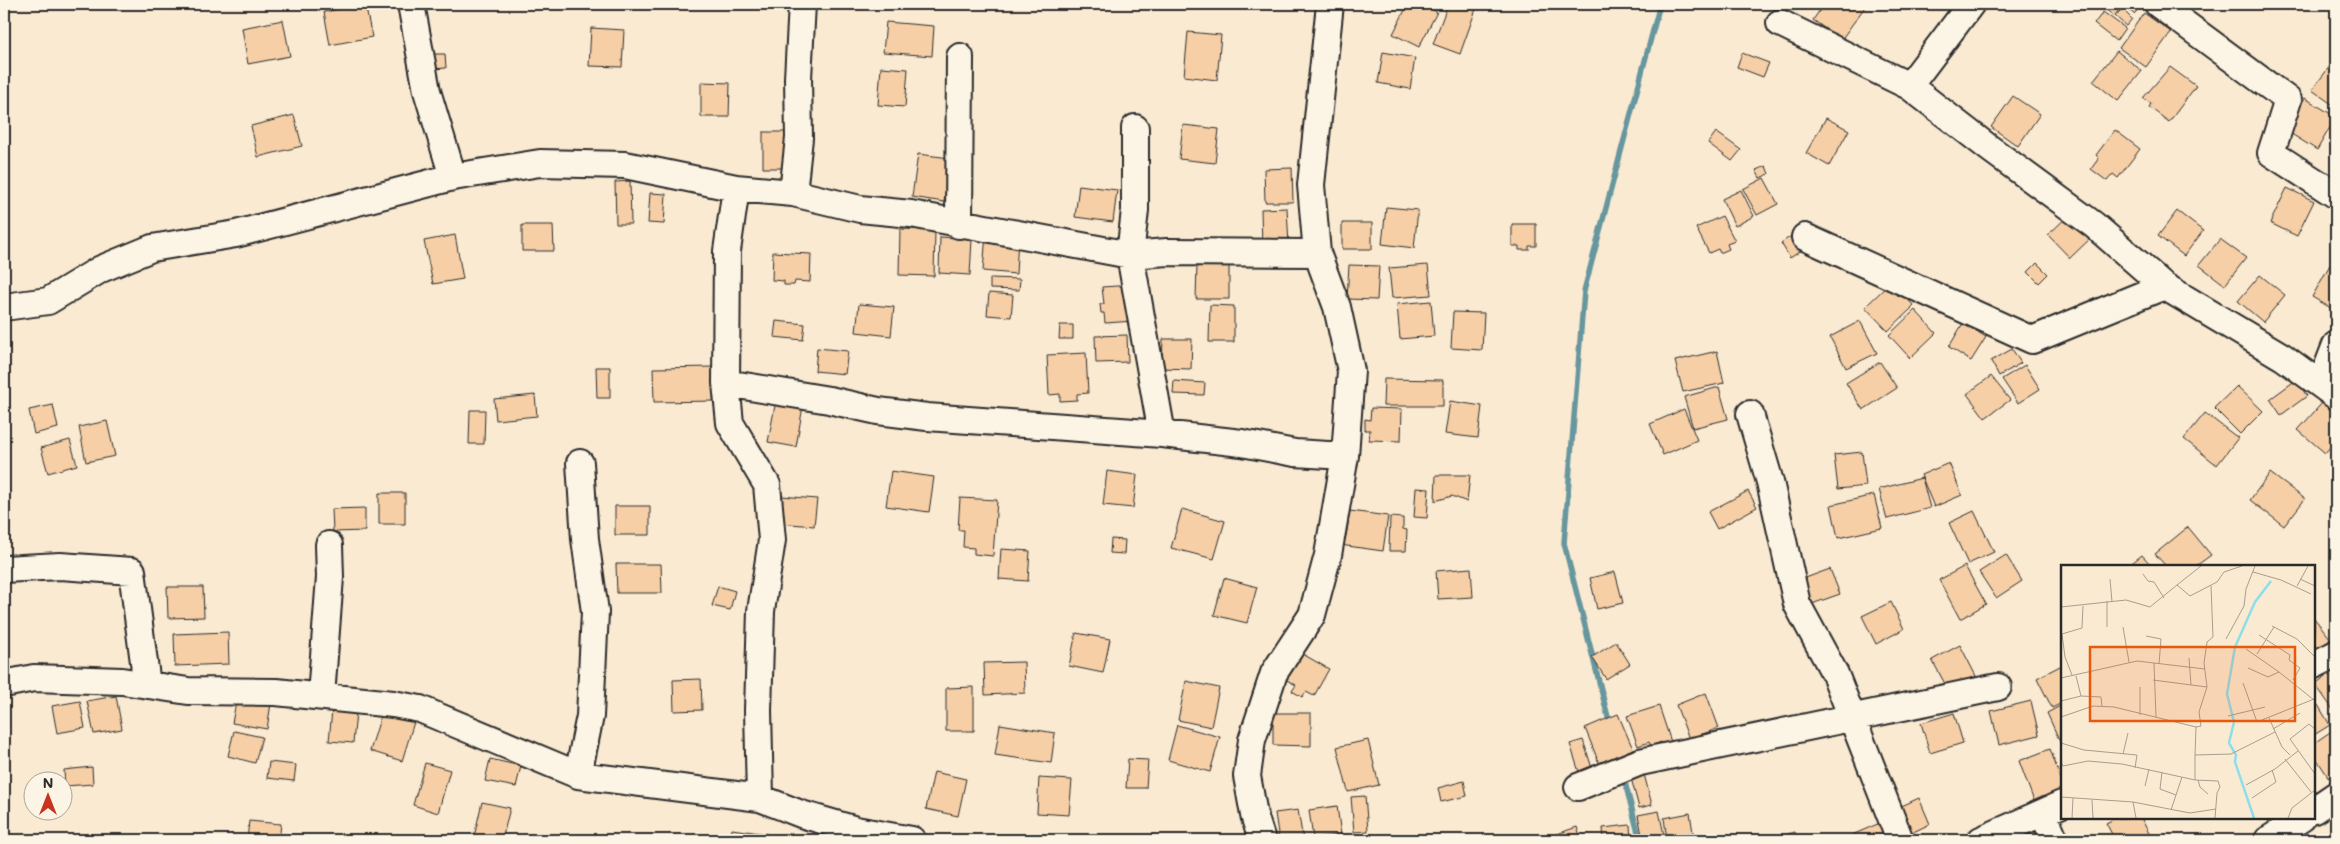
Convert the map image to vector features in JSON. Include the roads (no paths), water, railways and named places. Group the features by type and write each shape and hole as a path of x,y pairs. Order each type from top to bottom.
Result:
{"street":[{"path":"411,4 427,91 453,177"},
{"path":"793,193 799,138 798,78 802,4"},
{"path":"1262,840 1254,815 1247,776 1252,740 1274,673 1312,615 1328,555 1345,456 1350,371 1338,308 1317,253 1311,185 1330,4"},
{"path":"1909,86 1971,4"},
{"path":"2158,4 2288,100 2271,153 2336,195"},
{"path":"1780,23 1909,86 1989,148 2094,225 2164,286 2283,357 2328,390 2336,346"},
{"path":"959,225 960,56"},
{"path":"1135,128 1135,210 1130,255 1162,434"},
{"path":"4,307 48,301 101,269 152,248 236,234 453,177 540,163 625,165 736,188 793,193 860,209 911,214 959,225 1130,255 1167,252 1317,253"},
{"path":"736,188 727,252 726,383 730,423 767,485 772,540 761,610 758,710 760,798"},
{"path":"1805,237 2032,340 2164,286"},
{"path":"726,383 829,400 878,411 918,416 1162,434 1295,453 1345,456"},
{"path":"1750,414 1770,482 1797,604 1835,674 1900,840"},
{"path":"578,775 590,716 595,612 585,538 580,463"},
{"path":"321,696 330,577 329,545"},
{"path":"4,569 60,566 132,571 147,685"},
{"path":"2315,664 2336,654"},
{"path":"4,684 34,678 122,681 188,691 276,692 393,704 420,710 578,775 760,798 801,814 856,830 912,840"},
{"path":"1578,787 1640,762 1998,687"},
{"path":"2315,809 2336,795"},
{"path":"1981,840 2053,808 2055,840"},
{"path":"2268,840 2300,819"}],"waterway":[{"path":"1610,725 1564,543 1584,291 1660,4"},
{"path":"1623,775 1640,840"}]}
